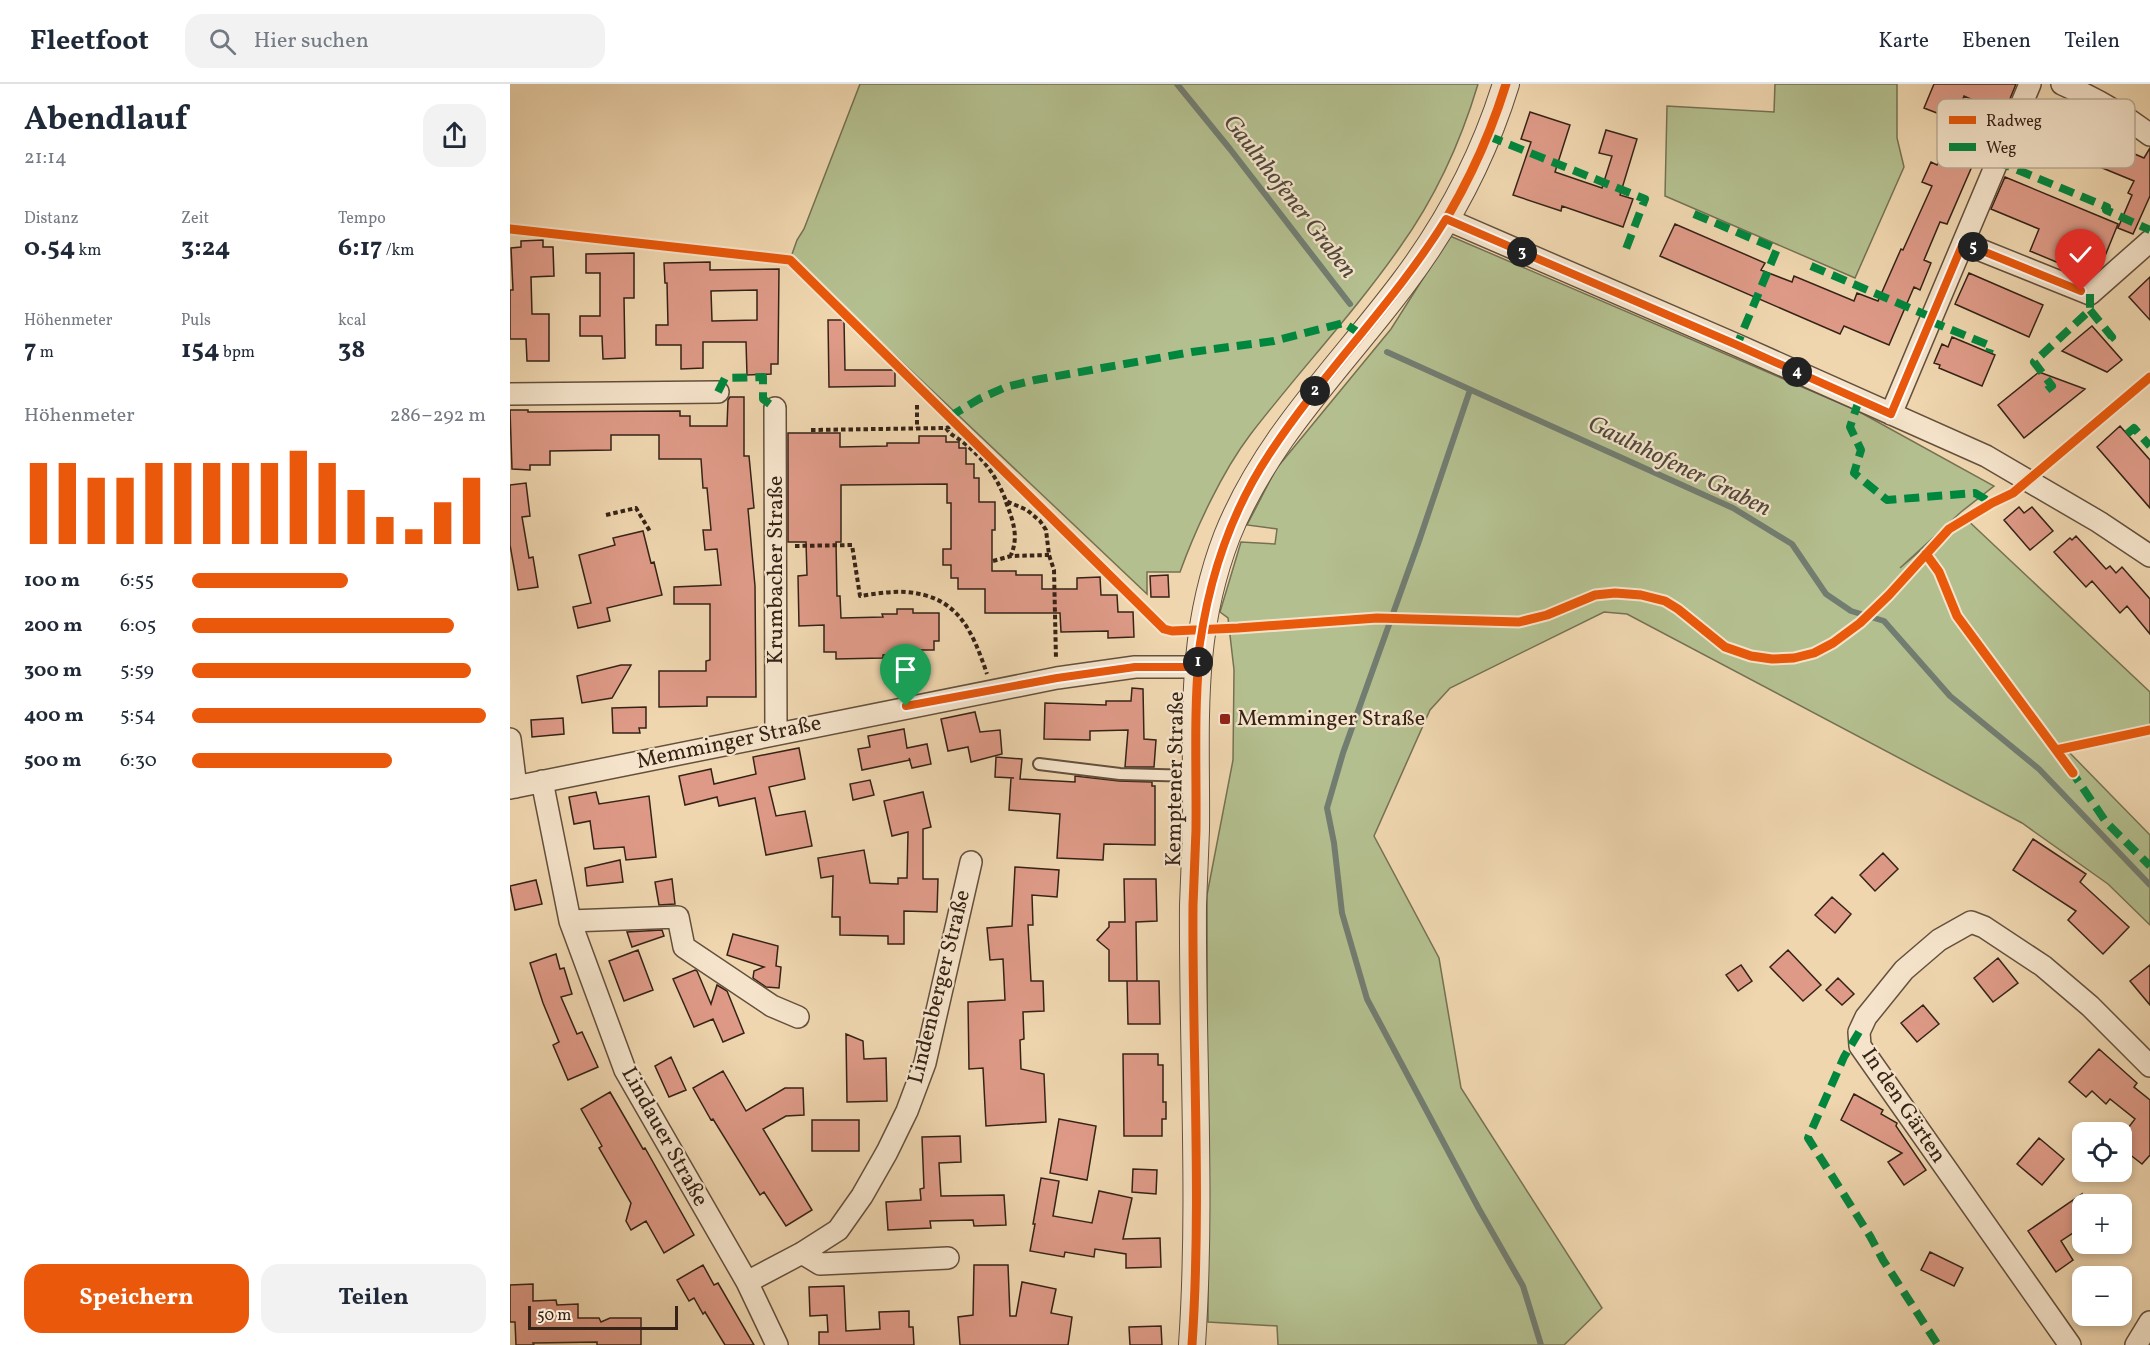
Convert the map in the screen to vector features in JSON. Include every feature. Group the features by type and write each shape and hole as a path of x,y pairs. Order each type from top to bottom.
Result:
{"street":[{"name":"Kemptener Straße","path":"1192,1345 1196,1262 1197,1137 1193,907 1197,667 1215,570 1241,503 1269,454 1304,406 1402,285 1446,219 1488,136 1506,84"},
{"path":"2024,99 2030,84"},
{"path":"2062,84 2094,99"},
{"path":"2135,124 2150,135"},
{"path":"1891,414 1995,168"},
{"path":"1446,219 1986,456 2099,522 2150,556"},
{"path":"1963,243 2090,294 2150,241"},
{"path":"510,394 718,392"},
{"name":"Krumbacher Straße","path":"775,408 776,733"},
{"name":"Memminger Straße","path":"513,787 992,689 1135,667 1197,667"},
{"path":"510,739 513,787"},
{"name":"Lindauer Straße","path":"542,781 570,921 625,1070 747,1282 777,1345"},
{"name":"Lindenberger Straße","path":"747,1282 802,1253 838,1230 862,1196 907,1111 925,1063 971,862"},
{"path":"570,921 678,917 684,946 772,1006 798,1017"},
{"name":"In den Gärten","path":"2070,1345 1860,1046 1859,1032 1866,1017 1904,970 1939,940 1971,922 1984,927 2043,966 2090,1006 2149,1062"},
{"path":"802,1253 820,1264 948,1258"},
{"path":"2136,1345 2150,1322"}],"lane":[{"path":"1039,764 1120,774 1196,776"}],"path":[{"path":"917,405 917,428"},
{"path":"811,430 946,428 957,425"},
{"path":"946,428 950,435 962,441 992,470 1016,528 1015,547 1011,556"},
{"path":"1006,501 1027,510 1040,521 1046,530 1049,555 1054,570 1057,678"},
{"path":"606,515 636,508 651,533"},
{"path":"776,547 852,545 860,596 904,592 932,596 946,604 961,617 977,644 992,689"},
{"path":"993,561 1011,556 1049,555"}],"green space":[{"path":"860,84 1478,84 1464,127 1446,168 1413,228 1364,295 1250,435 1210,501 1180,572 1147,572 1147,594 791,257"},
{"path":"1775,84 1897,84 1897,138 1904,167 1855,278 1665,196 1667,106 1774,112"},
{"path":"1450,236 1856,410 1994,486 1961,512 1900,568 1962,515 2150,692 2150,729 2065,748 2150,835 2150,925 2108,884 2022,823 1627,614 1604,612 1450,688 1430,710 1374,836 1439,958 1461,1088 1602,1308 1564,1345 1278,1345 1277,1326 1208,1322 1207,895 1233,760 1234,670 1228,618 1220,612 1241,542 1275,544 1277,529 1247,525 1276,469 1391,329"}],"building":[{"path":"1934,84 2016,84 2010,99 1971,99 1964,96 1963,99 1937,99 1937,113 1924,108"},
{"path":"1530,112 1570,125 1555,172 1602,188 1612,156 1599,153 1606,130 1637,139 1620,195 1633,199 1623,227 1562,206 1561,211 1513,195 1531,142 1521,139"},
{"path":"2150,148 2150,196 2133,234 2118,228 2132,195 2128,193 2134,181 2102,168 2135,168 2135,154 2144,158"},
{"path":"1931,162 1937,165 1937,168 1971,168 1947,224 1940,222 1924,260 1931,263 1920,290 1914,287 1889,345 1844,326 1840,334 1660,256 1675,224 1765,263 1761,270 1792,282 1794,276 1854,301 1857,293 1878,301 1932,186 1922,182"},
{"path":"2005,177 2118,224 2105,256 2075,243 2066,266 2030,251 2039,229 1991,209"},
{"path":"543,240 543,247 553,247 554,276 531,277 532,314 549,314 549,361 527,361 526,339 510,339 510,290 513,290 511,248 521,247 521,241"},
{"path":"634,253 634,298 624,298 625,358 603,359 602,336 580,336 580,316 600,316 600,273 586,273 586,254"},
{"path":"710,262 710,270 779,269 778,364 771,364 771,374 747,375 746,342 703,342 703,368 681,369 681,345 656,345 656,325 668,325 664,263","holes":["757,290 757,320 712,321 711,291"]},
{"path":"1969,273 2043,305 2029,337 1955,304"},
{"path":"2150,277 2150,320 2129,297"},
{"path":"828,320 844,320 845,370 895,370 895,386 829,387"},
{"path":"2092,326 2122,360 2107,372 2062,351"},
{"path":"1952,337 1995,355 1982,386 1939,368 1940,365 1934,363 1942,344 1948,347"},
{"path":"2039,372 2085,389 2024,438 1998,405"},
{"path":"730,397 744,397 744,456 749,456 754,508 748,509 755,586 756,697 707,697 707,706 659,707 659,671 706,671 706,661 710,660 710,604 674,604 674,587 721,585 717,549 705,550 703,530 711,530 707,488 703,488 701,459 659,459 659,435 611,435 611,450 550,451 550,465 530,465 530,470 512,469 510,410 528,410 528,412 680,411 680,416 690,416 690,426 727,426"},
{"path":"2120,426 2150,460 2150,508 2097,447"},
{"path":"788,433 840,433 840,447 919,443 919,436 946,436 946,442 959,442 959,448 966,448 966,464 974,464 974,478 979,478 979,502 995,502 992,571 1016,571 1016,575 1042,575 1042,589 1077,589 1077,578 1100,577 1101,595 1117,595 1118,612 1133,612 1134,637 1108,638 1108,631 1061,632 1060,613 985,613 985,589 958,589 958,578 951,578 951,565 943,565 943,549 951,549 951,503 947,503 947,484 841,485 841,542 836,542 837,596 840,596 841,618 883,617 882,614 897,614 897,609 913,609 913,613 939,613 939,641 934,641 934,650 910,650 910,654 883,655 883,658 836,659 836,652 824,652 824,625 799,626 798,576 807,575 806,542 788,542"},
{"path":"526,483 530,516 522,517 529,558 533,557 538,587 518,590 510,545 510,485"},
{"path":"2019,507 2024,513 2032,507 2053,531 2030,550 2004,520"},
{"path":"643,531 662,595 607,608 610,621 578,628 573,607 591,603 579,555 615,545 613,538"},
{"path":"2076,536 2106,569 2110,566 2116,573 2122,567 2150,599 2150,634 2127,606 2120,613 2092,581 2086,587 2054,552 2070,538 2072,540"},
{"path":"1168,575 1169,597 1151,597 1150,576"},
{"path":"621,665 631,665 612,698 582,703 577,676"},
{"path":"1132,688 1143,689 1144,739 1156,740 1154,767 1125,767 1128,730 1090,731 1090,740 1044,739 1045,703 1106,705 1106,701 1131,701"},
{"path":"646,707 646,728 639,728 640,733 613,733 612,708"},
{"path":"975,712 980,732 1000,730 1002,754 971,762 968,747 948,751 941,719"},
{"path":"563,718 564,734 532,737 531,720"},
{"path":"904,729 907,748 927,744 931,764 912,768 910,760 862,770 858,749 870,747 868,736"},
{"path":"799,748 805,779 769,787 776,816 805,811 812,846 766,855 755,798 719,806 717,797 685,805 679,776 711,769 714,784 756,774 753,757"},
{"path":"996,757 1022,759 1020,779 1075,782 1075,776 1152,782 1152,786 1155,786 1155,845 1104,844 1103,860 1057,858 1060,814 1009,810 1011,778 1014,778 995,777"},
{"path":"870,780 874,795 853,800 850,784"},
{"path":"596,792 599,804 649,796 656,857 626,860 624,847 594,849 590,821 574,824 569,797"},
{"path":"923,792 931,827 923,829 923,879 938,879 937,912 904,911 904,944 888,944 888,936 840,935 840,917 832,917 833,876 821,878 818,858 864,850 870,883 898,884 898,878 907,878 908,832 892,836 884,801"},
{"path":"2033,839 2086,874 2080,882 2129,927 2103,954 2068,920 2076,911 2013,870"},
{"path":"1883,853 1898,869 1875,891 1860,875"},
{"path":"620,860 623,882 587,886 585,868"},
{"path":"1015,867 1059,870 1057,897 1032,895 1033,925 1028,925 1031,981 1043,981 1044,1011 1023,1012 1024,1039 1020,1040 1021,1069 1044,1074 1046,1122 986,1126 983,1068 969,1069 968,1002 1005,1000 1003,959 990,960 987,928 1012,926"},
{"path":"672,879 675,904 659,905 655,882"},
{"path":"1124,879 1156,879 1157,921 1136,922 1137,981 1109,981 1109,950 1097,940 1109,927 1109,922 1125,922"},
{"path":"536,880 542,904 515,910 510,886"},
{"path":"1832,897 1851,914 1835,933 1815,915"},
{"path":"662,930 664,936 632,947 627,932"},
{"path":"733,934 778,946 776,966 781,967 779,988 766,987 753,978 754,971 764,967 727,955"},
{"path":"638,950 653,990 624,1001 609,961"},
{"path":"1788,950 1821,985 1803,1001 1770,967"},
{"path":"556,954 560,969 564,968 572,994 561,997 577,1034 582,1032 598,1067 568,1080 553,1045 559,1042 530,963"},
{"path":"1998,958 2018,983 1993,1002 1974,978"},
{"path":"1741,965 1752,981 1738,991 1726,975"},
{"path":"2150,965 2150,1005 2130,981"},
{"path":"695,970 711,1004 717,985 727,991 744,1033 723,1042 713,1019 694,1027 673,979"},
{"path":"1838,978 1854,994 1842,1005 1826,990"},
{"path":"1127,981 1159,981 1160,1024 1128,1024"},
{"path":"1923,1005 1939,1024 1917,1042 1901,1023"},
{"path":"846,1034 863,1041 864,1059 886,1058 887,1101 847,1102"},
{"path":"2099,1049 2137,1083 2134,1087 2150,1100 2150,1155 2142,1164 2132,1156 2132,1123 2135,1119 2110,1099 2106,1104 2092,1091 2086,1097 2069,1082"},
{"path":"1123,1054 1158,1054 1158,1065 1163,1065 1163,1102 1166,1102 1166,1119 1162,1119 1162,1136 1124,1136"},
{"path":"671,1057 686,1090 669,1097 655,1066"},
{"path":"723,1071 746,1111 785,1088 803,1088 804,1115 786,1116 763,1129 812,1210 786,1226 764,1192 760,1195 693,1088"},
{"path":"610,1092 643,1149 645,1148 694,1235 664,1253 646,1221 631,1230 626,1221 631,1203 599,1148 602,1146 581,1109"},
{"path":"1854,1094 1883,1110 1881,1114 1897,1123 1896,1126 1926,1170 1904,1185 1888,1162 1902,1153 1841,1120"},
{"path":"1059,1119 1096,1126 1087,1180 1050,1173"},
{"path":"812,1120 859,1120 859,1151 812,1151"},
{"path":"960,1136 961,1162 939,1163 941,1196 1004,1195 1006,1225 974,1226 973,1220 930,1221 931,1228 888,1230 886,1202 921,1200 920,1189 924,1188 922,1137"},
{"path":"2039,1138 2064,1159 2042,1185 2017,1164"},
{"path":"1133,1169 1157,1170 1156,1194 1132,1192"},
{"path":"1041,1178 1059,1181 1053,1216 1092,1223 1099,1191 1132,1198 1123,1239 1160,1238 1161,1267 1126,1268 1126,1254 1095,1249 1094,1257 1065,1252 1064,1257 1030,1251"},
{"path":"2072,1201 2072,1234 2061,1241 2073,1260 2056,1272 2028,1231"},
{"path":"1930,1252 1963,1268 1954,1286 1921,1270"},
{"path":"703,1265 714,1285 718,1283 754,1345 725,1345 694,1298 689,1301 677,1280"},
{"path":"974,1265 1008,1265 1010,1316 1016,1316 1022,1282 1056,1289 1051,1313 1072,1317 1068,1345 960,1345 958,1317 973,1315"},
{"path":"533,1284 533,1301 556,1300 557,1305 578,1304 578,1318 599,1318 601,1322 610,1318 641,1318 641,1345 597,1345 597,1342 516,1345 515,1322 510,1322 510,1285"},
{"path":"844,1286 846,1331 880,1329 879,1312 909,1311 909,1327 913,1327 914,1345 819,1345 819,1332 828,1332 827,1315 810,1316 809,1287"},
{"path":"1161,1326 1162,1345 1130,1345 1129,1327"}],"waterway":[{"name":"Gaulnhofener Graben","path":"1177,84 1350,304"},
{"name":"Gaulnhofener Graben","path":"1387,352 1733,508 1792,544 1826,594 1851,611 1884,621 1950,696 2039,769 2150,885"},
{"path":"1470,390 1343,753 1327,808 1334,843 1342,913 1367,999 1479,1209 1523,1286 1541,1345"}],"marked path":[{"path":"1488,136 1645,199 1626,249"},
{"path":"2013,168 2107,207 2106,210 2150,230"},
{"path":"1694,214 1777,249 1737,345"},
{"path":"1811,266 1931,317"},
{"path":"2047,390 2052,386 2034,362 2090,310 2090,294"},
{"path":"2090,310 2112,337 2106,342"},
{"path":"1930,321 1991,346 1989,352"},
{"path":"949,417 979,399 1006,387 1035,380 1192,352 1274,341 1344,323 1362,335"},
{"path":"718,392 725,378 763,377 763,399 775,408"},
{"path":"1859,400 1850,427 1861,450 1854,473 1887,500 1975,493 1992,503"},
{"path":"2127,434 2134,428 2150,446"},
{"path":"2070,769 2106,822 2150,866"},
{"path":"1859,1032 1844,1057 1808,1138 1938,1345"}],"cycle path":[{"path":"1192,1345 1196,1235 1193,905 1197,682 1200,646 1215,573 1227,536 1243,500 1262,467 1307,403 1404,282 1436,236 1476,162 1506,84"},
{"path":"510,229 790,260 1164,629 1172,631 1377,618 1519,622 1547,615 1595,595 1615,593 1641,595 1665,601 1725,647 1751,656 1772,659 1794,658 1814,653 1833,643 1860,623 1889,595 1949,529 2013,493 2150,377"},
{"path":"1926,554 1939,572 1957,616 2073,773"},
{"path":"2056,750 2150,730"}],"place":[{"name":"Memminger Straße","path":"1225,719"}],"route":[{"path":"906,706 992,689 1135,667 1197,667 1207,600 1215,570 1241,503 1256,476 1269,454 1316,390 1402,285 1446,219 1891,414 1963,243 2081,291"}]}
